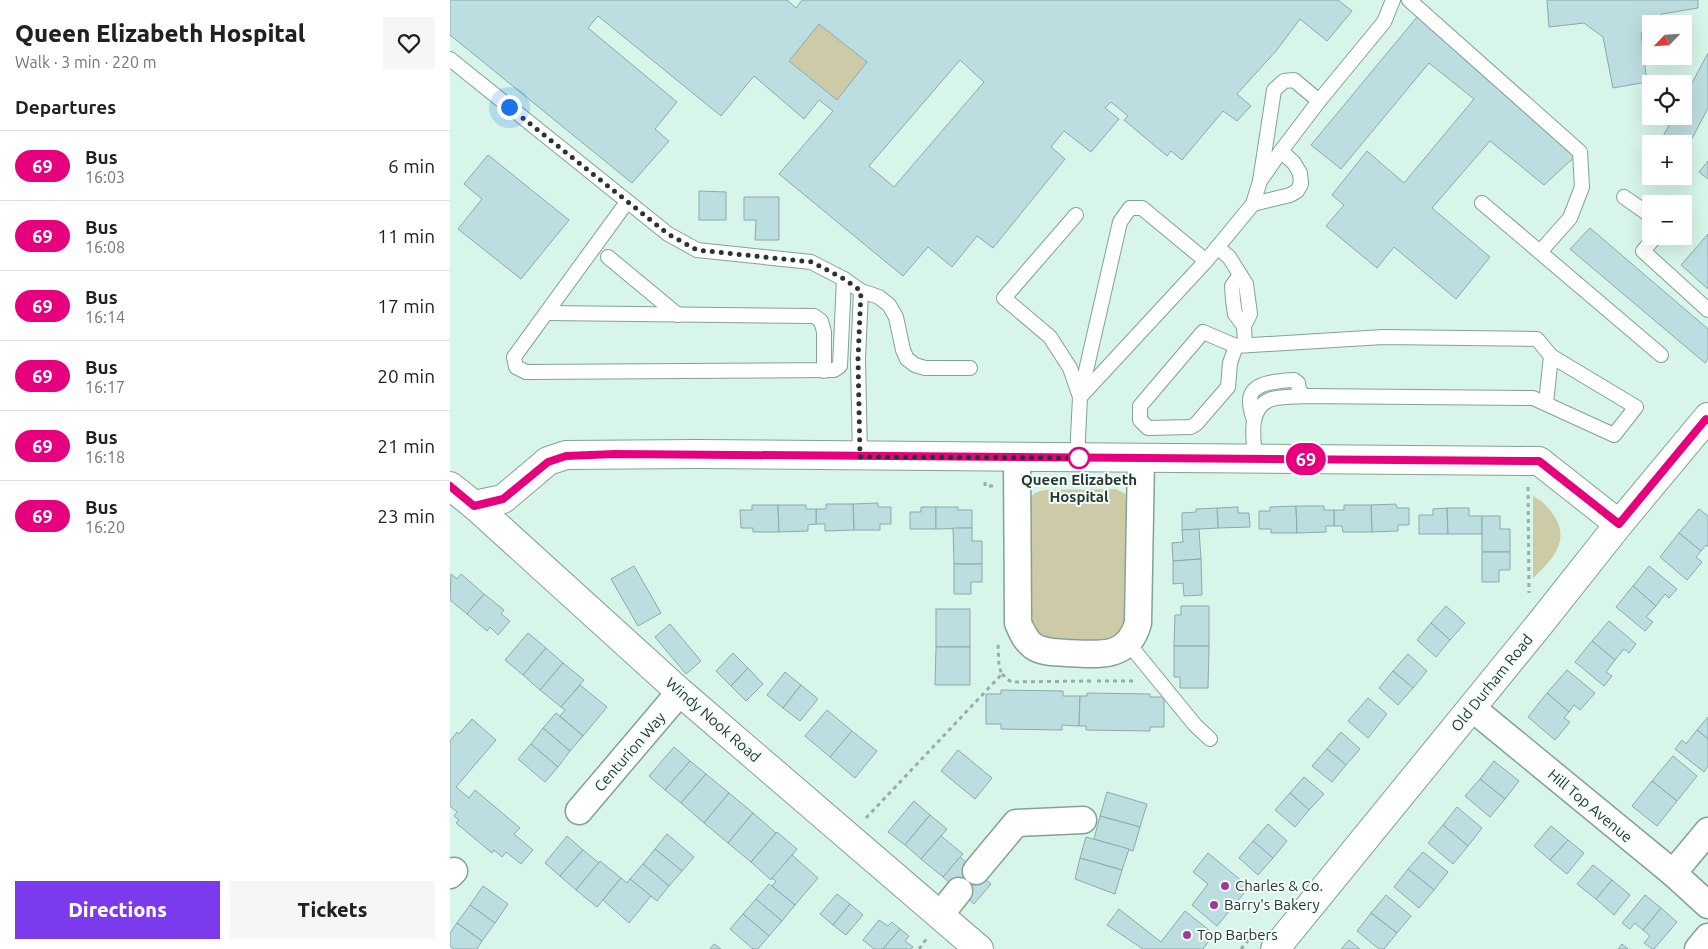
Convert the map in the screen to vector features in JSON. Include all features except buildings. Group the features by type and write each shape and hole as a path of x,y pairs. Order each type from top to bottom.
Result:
{"street":[{"name":"Old Durham Road","path":"1276,949 1619,524 1707,419"},
{"path":"474,506 503,499 548,462 566,456 624,454 1539,461 1619,524"},
{"path":"1017,457 1018,624 1022,633 1034,647 1044,651 1105,654 1118,650 1128,643 1136,631 1138,623 1141,458"},
{"name":"Windy Nook Road","path":"450,486 680,692 979,949"},
{"name":"Centurion Way","path":"579,811 680,692"},
{"name":"Hill Top Avenue","path":"1472,708 1708,905"},
{"path":"976,871 1016,823 1083,820"},
{"path":"1672,874 1708,831"},
{"path":"940,915 959,891"},
{"path":"1698,949 1708,937"}],"lane":[{"path":"1260,181 1280,151 1384,22 1393,0"},
{"path":"1409,0 1580,152 1582,187 1570,218 1540,252"},
{"path":"450,59 668,234 697,250 812,262 844,279 861,291 879,297 889,305 896,317 903,350 907,359 925,368 970,368"},
{"path":"1080,397 1206,260 1253,204 1260,181 1274,90 1284,81 1294,80 1319,101"},
{"path":"1253,204 1290,195 1297,191 1301,184 1300,173 1294,163 1280,151"},
{"path":"1624,197 1642,210"},
{"path":"627,202 514,357 516,367 526,372 834,370 840,366 844,279"},
{"path":"1482,203 1662,355"},
{"path":"1077,458 1080,397 1120,222 1130,208 1142,208 1206,260"},
{"path":"1076,215 1004,298 1050,337 1070,368 1080,397"},
{"path":"1649,245 1643,252 1708,310"},
{"path":"1217,247 1229,257 1246,284 1250,314 1244,326 1240,346 1230,363 1228,387 1196,424 1191,427 1148,428 1140,420 1140,406 1203,332 1240,346 1384,337 1537,340 1551,356 1636,407 1614,435 1533,398 1305,396 1270,400 1257,412 1254,420 1255,459"},
{"path":"608,257 678,315"},
{"path":"860,457 858,359 861,291"},
{"path":"547,313 814,316 821,321 824,332 824,371"},
{"path":"1546,403 1551,356"},
{"path":"1128,643 1195,725 1210,739"}],"path":[{"path":"984,457 985,486 998,486"},
{"path":"1524,599 1530,592 1527,461"},
{"path":"849,836 1002,674 998,667 998,638"},
{"path":"1241,949 1254,934"}],"shaded area":[{"path":"819,24 867,62 837,100 789,61"},
{"path":"1116,489 1127,495 1130,617 1119,640 1048,644 1029,629 1026,504 1033,495 1044,490"},
{"path":"1533,496 1546,505 1555,517 1560,535 1559,543 1552,558 1533,578"}],"bus line":[{"name":"69","path":"450,486 474,506 503,499 520,483 548,462 566,456 615,454 1539,461 1619,524 1706,419 1708,420"}],"place":[{"name":"Queen Elizabeth Hospital","path":"1079,458"},
{"name":"Charles & Co.","path":"1225,886"},
{"name":"Barry's Bakery","path":"1214,905"},
{"name":"Top Barbers","path":"1187,935"}],"route":[{"path":"509,107 668,234 697,250 812,262 844,279 861,291 858,359 860,457 1079,458"}]}
